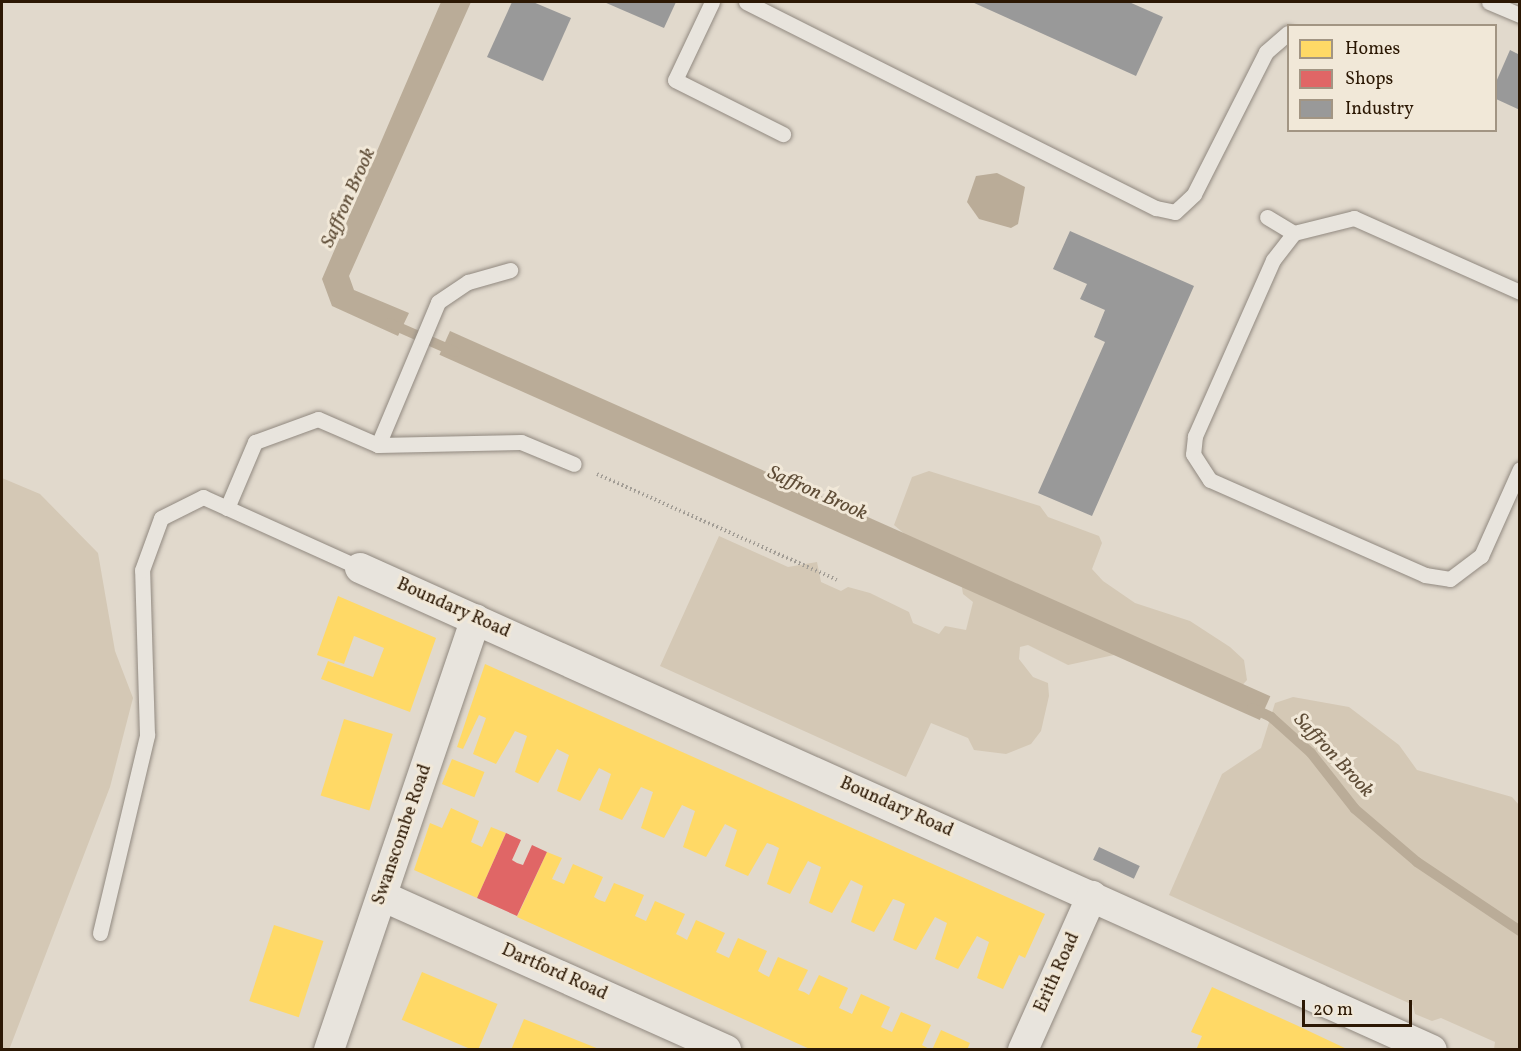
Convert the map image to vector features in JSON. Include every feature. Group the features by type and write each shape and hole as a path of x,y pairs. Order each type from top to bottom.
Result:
{"street":[{"name":"Boundary Road","path":"360,568 1432,1050"},
{"name":"Swanscombe Road","path":"329,1050 476,619"},
{"name":"Dartford Road","path":"382,896 726,1050"},
{"name":"Erith Road","path":"1023,1050 1092,896"}],"lane":[{"path":"712,2 675,80 783,134"},
{"path":"746,2 1156,208 1175,212 1194,194 1266,52 1287,34"},
{"path":"1489,2 1520,15"},
{"path":"1267,217 1294,233"},
{"path":"1520,292 1354,218 1294,233 1274,260 1195,436 1193,454 1210,480 1425,575 1450,579 1481,556 1520,469"},
{"path":"378,445 438,302 468,282 510,270"},
{"path":"227,508 255,442 318,419 378,445 521,442 574,464"},
{"path":"100,933 147,735 142,570 161,518 203,497 360,568"}],"path":[{"path":"574,464 837,580"}],"shaded area":[{"path":"929,471 1040,506 1048,517 1099,536 1102,543 1092,569 1103,581 1135,603 1190,621 1230,647 1244,660 1247,680 1237,691 1167,678 1128,656 1114,655 1068,665 1028,645 1020,647 1019,659 1033,677 1048,683 1049,696 1041,731 1031,744 1006,754 974,750 968,738 931,723 906,777 660,666 719,536 788,567 817,562 821,582 841,591 848,587 870,593 909,612 913,623 939,634 945,626 966,630 973,602 963,594 961,582 894,525 912,477"},
{"path":"2,478 40,494 98,553 115,651 133,698 110,787 9,1050 2,1049"},
{"path":"1293,697 1349,707 1399,745 1417,770 1512,797 1519,805 1519,1049 1494,1049 1495,1042 1441,1018 1432,1021 1415,1014 1413,1005 1169,895 1222,774 1261,748 1275,703"}],"water":[{"path":"441,2 471,2 349,276 354,290 409,313 398,336 332,306 322,279"},
{"path":"997,173 1025,187 1018,224 1011,228 979,219 967,202 976,176"},
{"path":"450,331 1270,696 1260,720 439,355"}],"building: Homes":[{"path":"338,596 436,638 410,712 321,679 328,661 373,677 384,648 354,636 344,664 317,655"},
{"path":"485,664 1045,914 1025,958 1019,955 1003,989 977,978 989,942 977,936 958,969 935,959 947,923 935,917 916,950 893,940 905,904 899,901 893,899 874,932 851,922 863,886 851,880 832,913 809,903 821,867 808,861 790,894 767,884 779,848 773,845 767,843 748,876 725,866 737,830 725,824 706,857 683,847 695,811 682,805 664,838 641,828 653,792 641,787 622,820 599,810 611,774 599,768 580,801 557,791 569,755 557,749 538,783 515,772 527,736 515,731 496,764 473,754 486,718 479,715 463,749 457,747"},
{"path":"344,719 393,734 369,810 321,796"},
{"path":"452,759 484,772 474,797 442,784"},
{"path":"451,808 479,821 471,842 482,847 491,827 506,833 477,898 414,870 430,823 442,828"},
{"path":"547,852 562,858 552,879 564,884 573,864 603,877 594,897 599,900 605,902 614,883 644,895 635,916 646,921 655,901 685,914 676,934 687,940 696,920 725,933 716,952 729,958 738,938 767,951 758,971 769,977 778,957 808,970 798,990 809,995 819,975 848,988 839,1008 852,1014 861,994 890,1007 881,1027 892,1032 901,1012 931,1025 922,1045 931,1050 812,1050 517,917"},
{"path":"274,925 323,941 299,1017 249,1001"},
{"path":"422,972 497,1004 478,1050 473,1050 402,1020"},
{"path":"1212,987 1349,1050 1196,1050 1202,1036 1191,1032"},
{"path":"524,1019 599,1049 599,1050 511,1050"},
{"path":"941,1030 970,1043 967,1050 932,1050"}],"building: Shops":[{"path":"506,833 521,840 512,860 517,863 523,865 532,845 547,852 517,916 477,898"}],"building: Industry":[{"path":"512,2 533,2 571,18 543,81 487,57"},
{"path":"604,2 676,2 664,28"},
{"path":"972,2 1129,2 1163,17 1136,76"},
{"path":"1510,50 1520,55 1520,110 1497,99 1497,80"},
{"path":"1070,231 1194,286 1092,516 1038,493 1105,342 1094,337 1105,310 1080,299 1087,284 1053,269"},
{"path":"1099,847 1140,866 1134,879 1093,860"}],"waterway":[{"name":"Saffron Brook","path":"389,323 455,352"},
{"name":"Saffron Brook","path":"1252,708 1271,717 1311,753 1355,809 1417,862 1520,931"}]}
